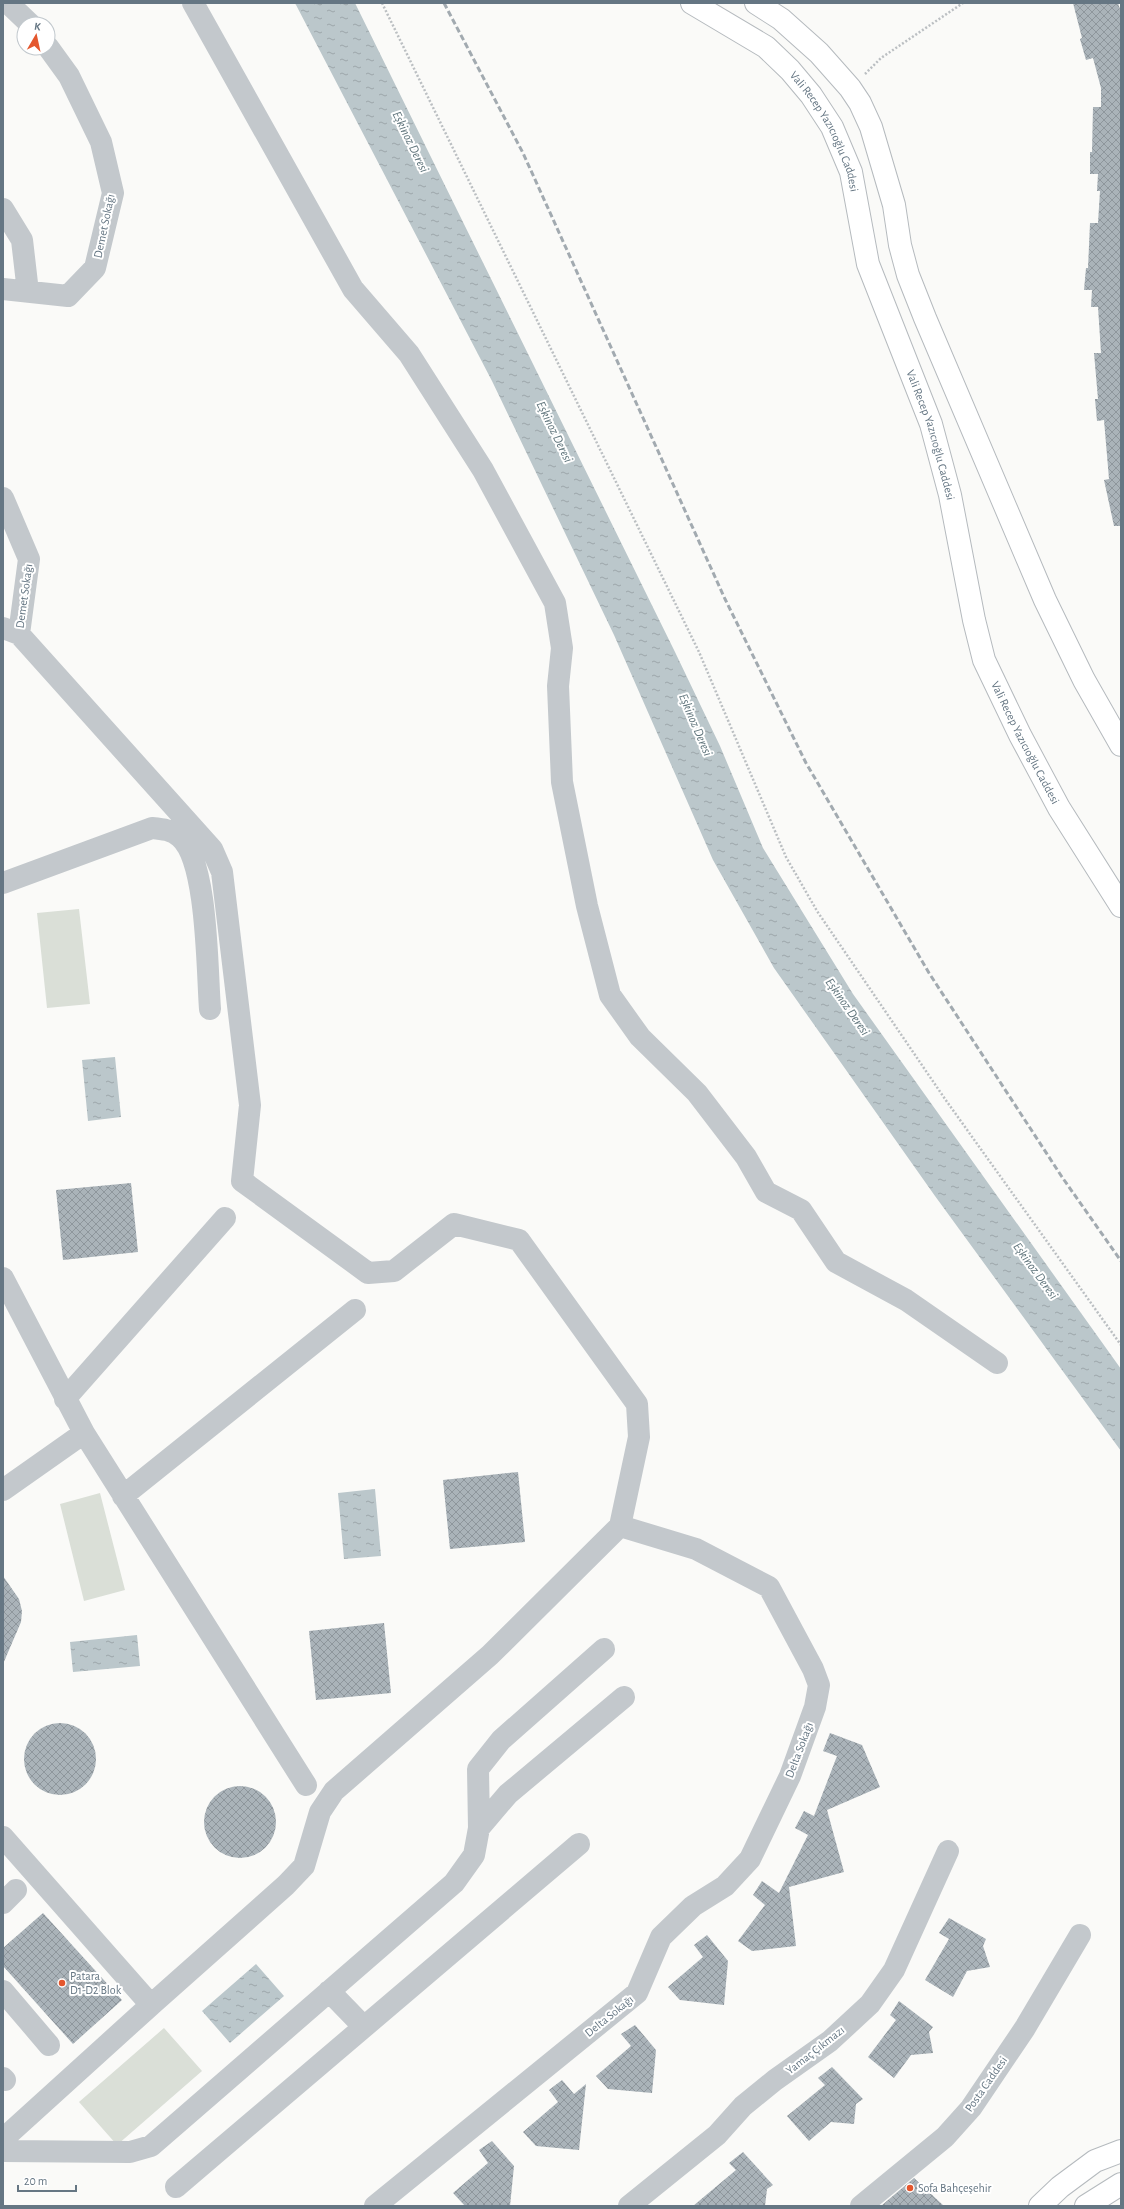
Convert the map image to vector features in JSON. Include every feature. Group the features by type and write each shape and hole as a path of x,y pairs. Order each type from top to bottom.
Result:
{"main road":[{"name":"Vali Recep Yazıcıoğlu Caddesi","path":"692,3 766,47 790,70 811,95 832,127 851,172 868,264 931,424 950,495 974,620 984,660 1020,735 1059,808 1121,906"},
{"path":"756,3 781,19 819,53 850,88 860,103 871,127 894,205 900,245 908,275 922,310 1045,600 1084,680 1121,745"},
{"path":"1040,2206 1060,2187 1095,2161 1121,2151"},
{"path":"1086,2206 1121,2184"}],"street":[{"path":"8,3 22,16"},
{"path":"193,3 353,289 409,354 483,470 555,603 562,648 558,686 562,782 587,906 610,996 640,1036 696,1093 746,1157 766,1192 801,1210 836,1262 906,1300 997,1364"},
{"name":"Demet Sokağı","path":"3,289 68,296 95,268 112,193 101,142 69,76 55,56"},
{"path":"3,209 22,240 28,292"},
{"name":"Demet Sokağı","path":"3,498 30,559 11,631"},
{"path":"3,2139 150,2005 286,1885 304,1866 320,1812 334,1791 490,1656 620,1526 639,1437 637,1404 519,1240 454,1224 394,1271 368,1273 242,1181 250,1105 222,872 212,849 11,631"},
{"path":"3,883 152,828 171,831 182,838 193,858 201,886 210,1009"},
{"path":"66,1399 225,1218"},
{"path":"3,1278 84,1433 306,1785"},
{"path":"123,1496 355,1310"},
{"path":"3,1490 84,1433"},
{"name":"Delta Sokağı","path":"375,2206 637,1993 661,1937 693,1906 724,1886 750,1859 790,1776 815,1707 819,1685 813,1669 769,1587 696,1549 620,1526"},
{"path":"3,2151 130,2152 151,2146 454,1883 474,1855 479,1828 478,1769 501,1740 604,1649"},
{"path":"479,1828 508,1794 624,1697"},
{"path":"3,1837 150,2005"},
{"path":"176,2188 363,2026 579,1844"},
{"name":"Yamaç Çıkmazı","path":"630,2206 717,2135 743,2106 775,2080 830,2041 870,2004 894,1970 948,1851"},
{"name":"Posta Caddesi","path":"861,2206 945,2137 971,2108 1025,2028 1080,1935"},
{"path":"3,1991 49,2045"},
{"path":"330,1991 363,2026"},
{"path":"1095,2161 1121,2140"}],"path":[{"path":"382,3 699,652 786,857 817,911 944,1099 1121,1345"},
{"path":"850,88 881,58 963,3"}],"shaded area":[{"path":"79,909 90,1004 47,1008 37,913"},
{"path":"100,1493 125,1590 84,1601 60,1504"},
{"path":"164,2028 202,2071 117,2145 79,2102"}],"water":[{"name":"Eşkinoz Deresi","path":"295,3 355,3 675,652 720,746 763,848 853,994 1121,1369 1121,1451 935,1196 774,968 713,860 614,635 492,381"},
{"path":"115,1057 121,1117 88,1121 82,1060"},
{"path":"375,1489 381,1556 344,1559 338,1493"},
{"path":"137,1635 140,1666 73,1672 70,1642"},
{"path":"256,1964 284,1996 230,2043 202,2011"}],"building":[{"path":"1073,3 1118,3 1121,12 1121,526 1114,526 1104,480 1109,479 1104,420 1097,421 1095,399 1098,399 1094,353 1101,353 1098,307 1091,307 1092,290 1084,290 1086,268 1088,268 1090,223 1098,223 1100,191 1097,191 1098,174 1090,174 1090,152 1092,152 1093,107 1101,107 1101,88 1093,58 1086,60"},
{"path":"131,1183 138,1252 63,1260 56,1190"},
{"path":"518,1472 525,1542 450,1549 443,1480"},
{"path":"3,1576 19,1599 22,1611 21,1622 3,1664"},
{"path":"384,1623 391,1693 316,1700 309,1631"},
{"path":"60,1723 80,1729 90,1739 96,1759 90,1779 80,1789 60,1795 40,1789 30,1779 24,1759 30,1739 40,1729"},
{"path":"830,1733 862,1745 880,1787 827,1810 844,1872 789,1887 796,1946 752,1951 738,1941 765,1905 753,1895 762,1881 779,1893 808,1835 795,1828 804,1811 814,1816 837,1756 823,1751"},
{"path":"240,1786 260,1792 270,1802 276,1822 270,1842 260,1852 240,1858 220,1852 210,1842 204,1822 210,1802 220,1792"},
{"name":"Patara D1-D2 Blok","path":"43,1913 122,2000 73,2044 3,1966 3,1948"},
{"path":"949,1918 986,1939 983,1946 990,1967 967,1971 953,1997 925,1980 949,1939 939,1933"},
{"path":"707,1935 728,1961 724,2005 680,2000 668,1987 703,1957 694,1945"},
{"path":"899,2001 933,2027 929,2032 933,2053 911,2055 894,2078 868,2057 896,2020 890,2015"},
{"path":"635,2025 656,2050 652,2093 608,2089 596,2076 631,2046 621,2034"},
{"path":"832,2067 863,2099 856,2104 854,2124 831,2122 809,2141 787,2116 825,2085 818,2078"},
{"path":"562,2080 574,2094 586,2084 579,2150 536,2146 523,2132 558,2102 549,2090"},
{"path":"492,2141 514,2166 510,2206 465,2206 453,2193 488,2163 479,2150"},
{"path":"743,2152 773,2185 767,2189 765,2206 693,2206 736,2170 729,2163"},
{"name":"Sofa Bahçeşehir","path":"914,2178 944,2206 881,2206"}],"railway":[{"path":"444,3 523,153 725,599 806,763 929,973 1062,1177 1121,1261"}],"place":[{"name":"Patara D1-D2 Blok","path":"62,1983"},
{"name":"Sofa Bahçeşehir","path":"910,2188"}]}
